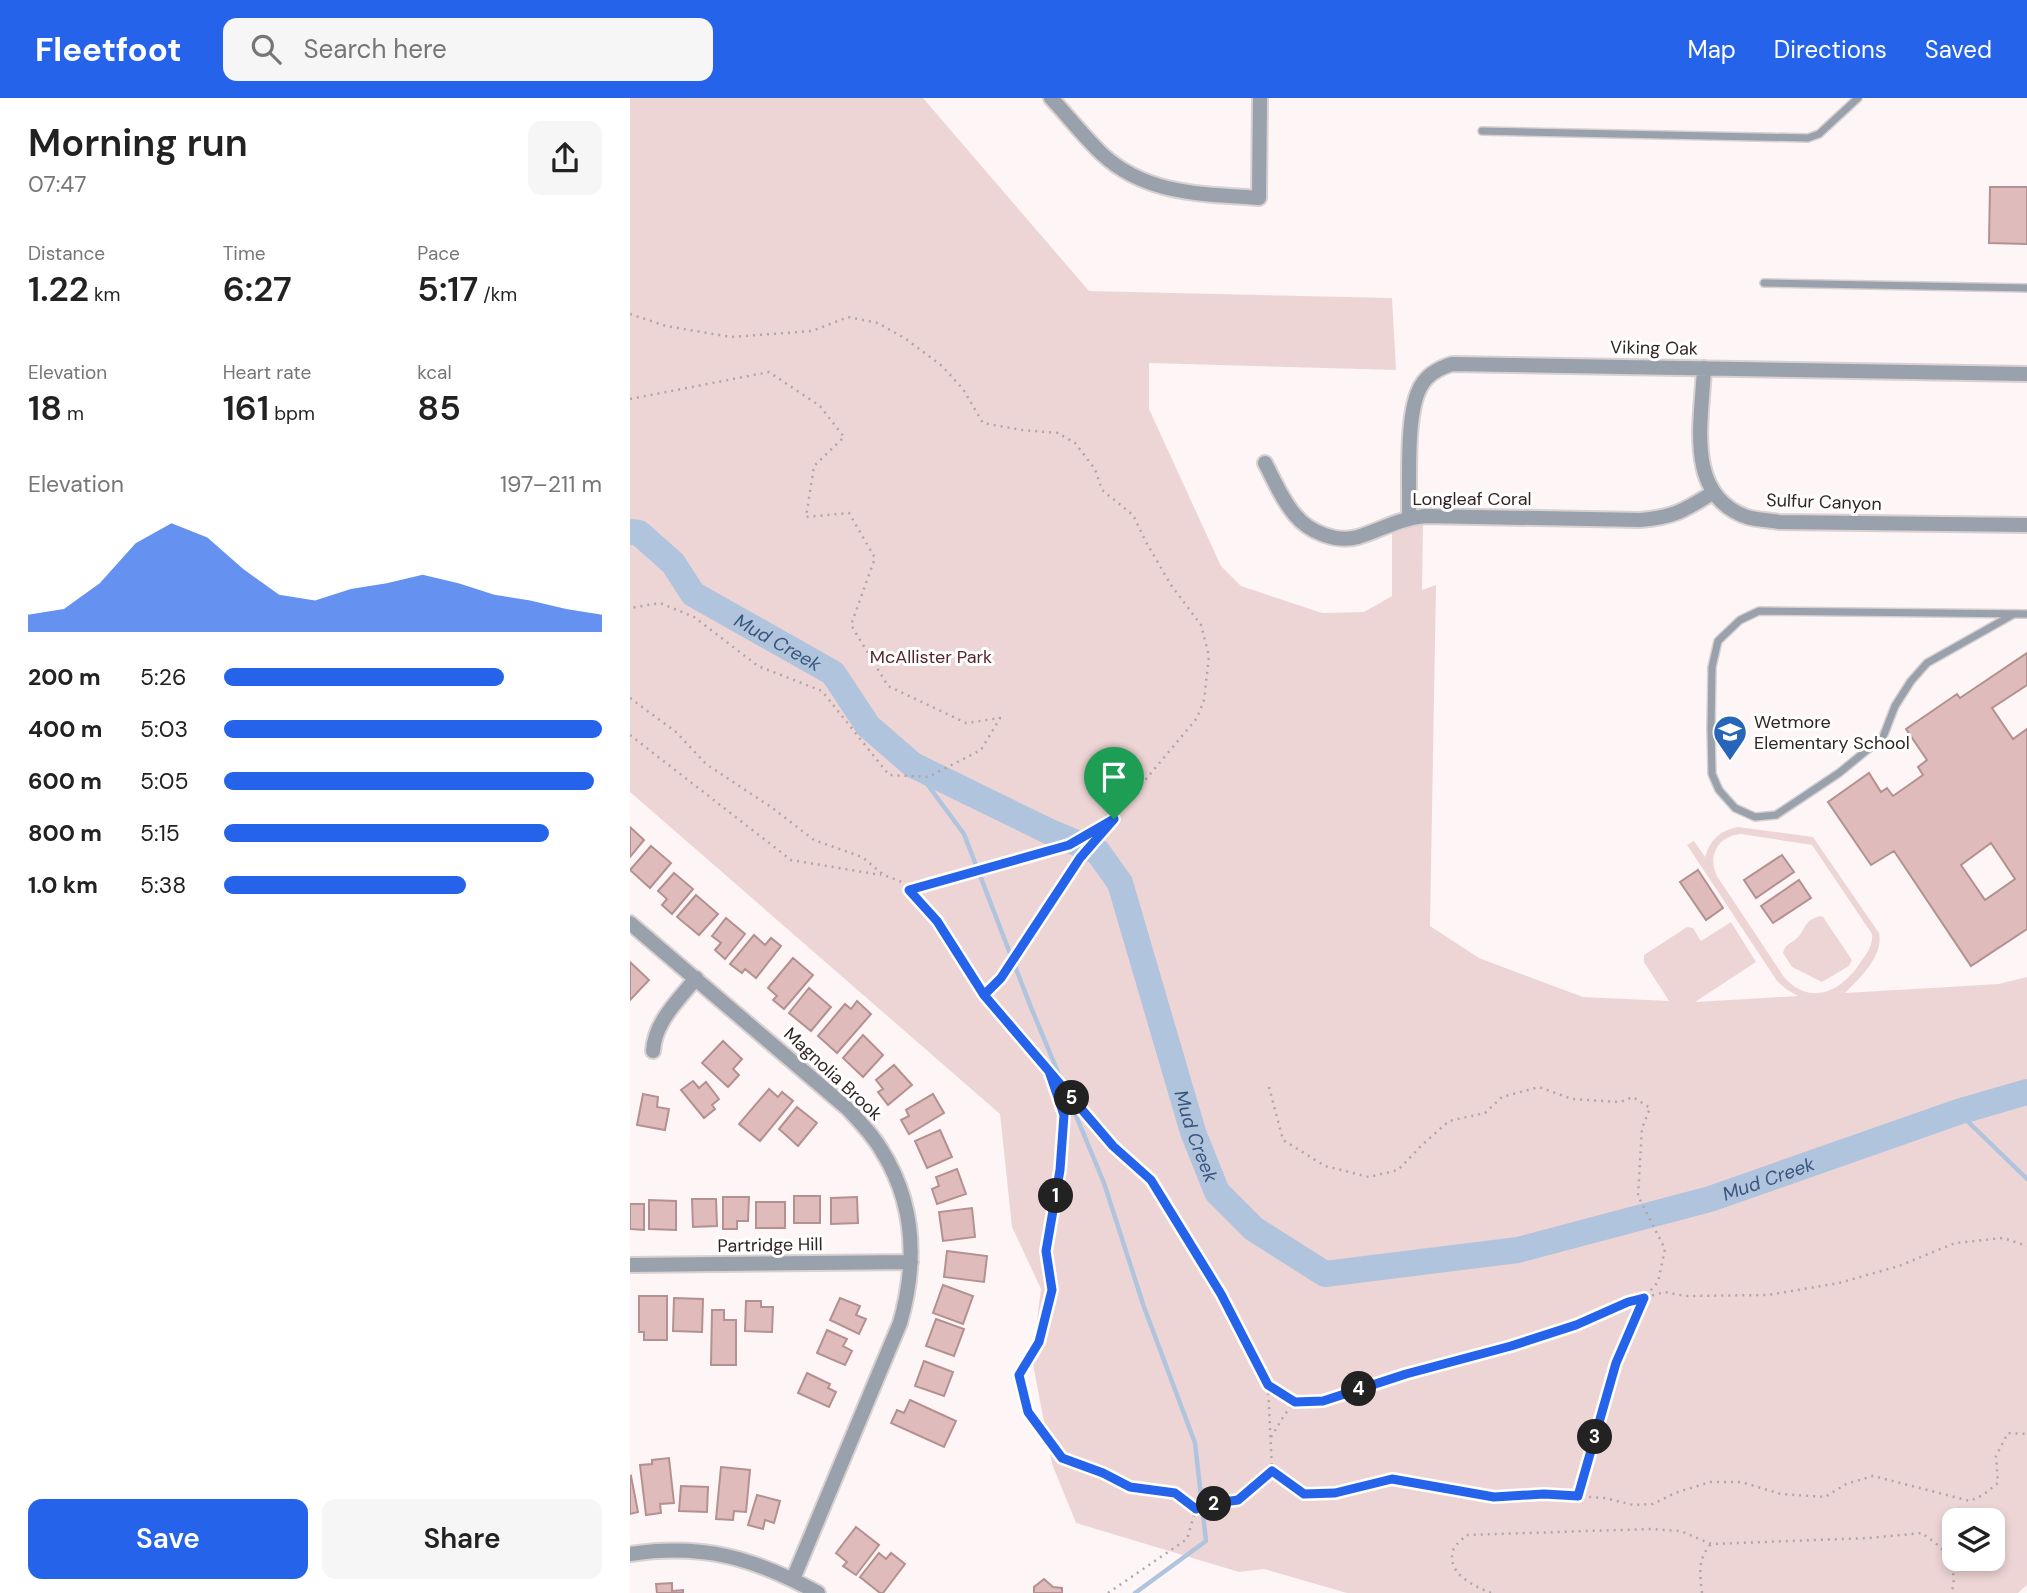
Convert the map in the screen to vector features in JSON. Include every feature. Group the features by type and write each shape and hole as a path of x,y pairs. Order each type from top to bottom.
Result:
{"street":[{"path":"1051,98 1102,154 1144,181 1193,194 1259,198 1260,98"},
{"name":"Viking Oak","path":"1409,517 1411,422 1415,398 1431,374 1443,367 1462,364 2027,374"},
{"name":"Sulfur Canyon","path":"1704,369 1700,450 1702,468 1708,484 1726,506 1746,517 1779,522 2027,525"},
{"name":"Longleaf Coral","path":"1265,463 1295,515 1309,527 1329,536 1352,538 1409,517 1665,518 1686,510 1714,492"},
{"name":"Magnolia Brook","path":"630,923 848,1109 883,1153 900,1188 906,1211 912,1249 906,1301 896,1332 793,1579"},
{"path":"653,1051 654,1040 662,1021 696,978"},
{"name":"Partridge Hill","path":"630,1265 911,1262"},
{"path":"630,1554 649,1551 720,1554 793,1579 818,1593"}],"lane":[{"path":"1482,131 1808,138 1819,134 1858,98"},
{"path":"1765,283 2027,288"},
{"path":"2014,614 1927,663 1895,706 1882,737 1839,773 1776,815 1755,817 1744,813 1735,808 1719,790 1712,774 1712,667 1718,641 1740,621 1759,611 2027,614"}],"path":[{"path":"630,314 666,326 731,337 812,331 848,317 878,323 906,339 942,366 963,389 983,423 1058,433 1075,443 1095,469 1102,490 1133,515 1171,585 1201,625 1209,656 1204,700 1197,718 1080,858 1001,978 984,995"},
{"path":"630,399 769,372 820,406 844,437 814,466 806,517 849,513 875,558 851,625 888,686 966,723 1000,718 981,750 933,775 889,775 822,691 758,666 694,617 660,603 630,608"},
{"path":"630,698 676,732 706,764 771,807 814,840 862,857 884,875"},
{"path":"630,736 791,860 884,875 902,882 937,921 984,995 1113,1146 1151,1180 1221,1294 1268,1385 1272,1471"},
{"path":"909,890 1069,845 1114,819"},
{"path":"1049,1071 1064,1115 1060,1170 1046,1251 1052,1290 1039,1342 1019,1375 1028,1412 1062,1458 1103,1473 1130,1487 1175,1493 1196,1509"},
{"path":"1269,1087 1283,1140 1325,1166 1369,1177 1398,1170 1449,1121 1485,1113 1502,1097 1539,1087 1572,1099 1620,1102 1633,1097 1650,1108 1642,1128 1638,1196 1665,1249 1658,1282 1644,1298 1616,1363 1578,1496"},
{"path":"1268,1385 1295,1402 1323,1401 1406,1374 1511,1346 1576,1325 1628,1302 1665,1292 1685,1296 1768,1296 1839,1283 1899,1266 1955,1243 2003,1238 2027,1246"},
{"path":"1270,1438 1295,1402"},
{"path":"1272,1471 1304,1494 1335,1493 1392,1479 1494,1497 1544,1494 1605,1497 1633,1505 1653,1504 1675,1493 1710,1482 1741,1482 1781,1494 1825,1497 1846,1484 1873,1476 1970,1502 1998,1483 1996,1456 2008,1433 2027,1434"},
{"path":"1108,1593 1187,1539 1196,1509 1202,1505 1238,1500 1272,1471"},
{"path":"1491,1593 1460,1577 1453,1564 1454,1548 1466,1535 1650,1528 1681,1531 1711,1544 1868,1538 1922,1533 1942,1549 1952,1568 1955,1583 1951,1593"},
{"path":"1702,1593 1702,1553 1711,1544"}],"green space":[{"name":"McAllister Park","path":"630,98 923,98 1089,291 1392,298 1396,370 1149,363 1149,409 1221,566 1241,586 1322,613 1364,612 1392,596 1392,532 1423,524 1422,590 1436,585 1430,926 1479,958 1583,997 1669,1001 1644,962 1644,955 1687,927 1693,928 1701,941 1731,922 1756,962 1695,1002 1798,996 1777,981 1687,845 1694,841 1705,857 1717,837 1738,827 1813,837 1879,933 1880,942 1874,958 1845,993 1999,984 2027,977 2027,1585 2018,1593 1347,1593 1264,1569 1239,1572 1076,1523 1052,1464 1032,1359 1041,1289 1012,1227 1000,1114 630,792","holes":["1741,834 1812,845 1872,934 1871,945 1855,971 1837,987 1816,993 1805,992 1784,977 1717,876 1713,861 1721,843"]},
{"path":"1820,916 1852,960 1849,966 1822,982 1792,967 1783,953 1785,947 1799,936 1808,922"}],"building":[{"path":"1990,187 2027,187 2027,244 1989,243"},
{"path":"2027,653 2027,685 1992,708 2013,739 2027,729 2027,929 1971,966 1894,851 1871,865 1828,802 1869,773 1881,792 1887,788 1893,796 1923,775 1918,767 1927,760 1906,729 1957,694 1960,698","holes":["1991,843 2015,879 1985,900 1961,865"]},
{"path":"630,827 644,840 630,857"},
{"path":"651,846 671,863 650,888 630,870"},
{"path":"1782,855 1794,872 1756,898 1744,880"},
{"path":"1698,870 1723,908 1706,920 1680,882"},
{"path":"674,873 693,889 672,914 662,905 667,899 658,891"},
{"path":"1799,880 1811,898 1773,923 1761,906"},
{"path":"696,895 718,914 699,935 677,917"},
{"path":"726,918 745,934 725,959 715,950 721,943 712,936"},
{"path":"754,935 765,945 771,938 781,946 756,978 745,969 742,973 730,964"},
{"path":"793,958 813,975 784,1009 773,1000 777,996 768,988"},
{"path":"630,962 649,980 630,1000"},
{"path":"809,988 831,1007 811,1031 789,1013"},
{"path":"857,1001 871,1014 837,1053 818,1036 845,1004 851,1009"},
{"path":"863,1035 883,1055 863,1077 843,1058"},
{"path":"723,1041 742,1059 733,1069 739,1075 728,1087 702,1063"},
{"path":"894,1065 912,1085 888,1105 878,1092 883,1089 876,1080"},
{"path":"693,1081 699,1088 706,1082 719,1099 712,1105 715,1109 704,1118 681,1090"},
{"path":"769,1089 778,1097 782,1092 793,1101 760,1141 739,1124"},
{"path":"643,1094 658,1097 657,1107 669,1109 665,1130 637,1125"},
{"path":"933,1094 944,1113 909,1134 901,1120 909,1116 906,1110"},
{"path":"797,1107 817,1123 798,1146 779,1129"},
{"path":"940,1130 952,1157 927,1168 915,1141"},
{"path":"957,1169 966,1194 937,1204 932,1189 939,1186 936,1177"},
{"path":"794,1196 820,1196 820,1223 794,1223"},
{"path":"723,1197 749,1197 748,1221 737,1221 737,1229 723,1229"},
{"path":"857,1197 858,1223 831,1224 831,1198"},
{"path":"692,1199 716,1199 717,1226 693,1227"},
{"path":"649,1200 676,1201 676,1230 649,1229"},
{"path":"756,1202 785,1202 785,1228 756,1228"},
{"path":"630,1204 644,1204 644,1230 630,1229"},
{"path":"972,1208 975,1237 943,1241 939,1212"},
{"path":"947,1251 987,1256 984,1282 944,1277"},
{"path":"943,1285 973,1296 963,1324 933,1313"},
{"path":"639,1296 667,1296 667,1340 644,1340 644,1332 639,1332"},
{"path":"674,1298 703,1299 702,1332 673,1331"},
{"path":"840,1298 860,1306 856,1315 866,1319 859,1334 830,1320"},
{"path":"746,1301 761,1301 761,1307 773,1307 772,1332 745,1331"},
{"path":"712,1310 724,1310 724,1320 736,1320 736,1365 711,1365"},
{"path":"936,1319 964,1329 954,1356 926,1346"},
{"path":"827,1330 847,1339 843,1346 852,1351 845,1365 817,1353"},
{"path":"924,1361 953,1372 944,1396 915,1386"},
{"path":"807,1373 830,1384 828,1388 836,1392 829,1407 798,1393"},
{"path":"910,1400 956,1421 944,1447 891,1423 897,1410 904,1413"},
{"path":"669,1458 674,1503 660,1504 661,1513 646,1515 640,1465"},
{"path":"721,1467 750,1470 746,1512 734,1511 733,1520 716,1519"},
{"path":"630,1477 638,1512 630,1514"},
{"path":"681,1486 708,1487 707,1512 679,1511"},
{"path":"757,1495 780,1501 774,1523 765,1520 763,1529 748,1525"},
{"path":"856,1527 879,1545 856,1575 843,1566 847,1562 836,1553"},
{"path":"879,1553 886,1559 891,1553 905,1564 883,1593 860,1577"},
{"path":"1044,1579 1053,1587 1062,1588 1062,1593 1034,1593 1034,1587"},
{"path":"672,1583 672,1591 683,1590 683,1593 657,1593 656,1584"}],"waterway":[{"name":"Mud Creek","path":"630,532 639,533 673,563 693,594 833,673 868,726 913,765 1048,831 1098,852 1120,883 1193,1132 1217,1192 1254,1229 1325,1274 1518,1250 1710,1199 1958,1112 2027,1092"},
{"path":"913,765 964,834 1030,1005 1104,1183 1144,1307 1195,1443 1206,1541 1135,1593"},
{"path":"1958,1112 2027,1179"}],"place":[{"name":"Wetmore Elementary School","path":"1730,762"}],"route":[{"path":"1114,819 1069,845 909,890 937,921 984,995 1049,1071 1113,1146 1151,1180 1221,1294 1268,1385 1295,1402 1323,1401 1406,1374 1511,1346 1576,1325 1628,1302 1644,1298 1616,1363 1578,1496 1544,1494 1494,1497 1392,1479 1335,1493 1304,1494 1272,1471 1238,1500 1202,1505 1196,1509 1175,1493 1130,1487 1103,1473 1062,1458 1028,1412 1019,1375 1039,1342 1052,1290 1046,1251 1060,1170 1064,1115 1049,1071 984,995 1001,978 1080,858 1114,819"}]}
